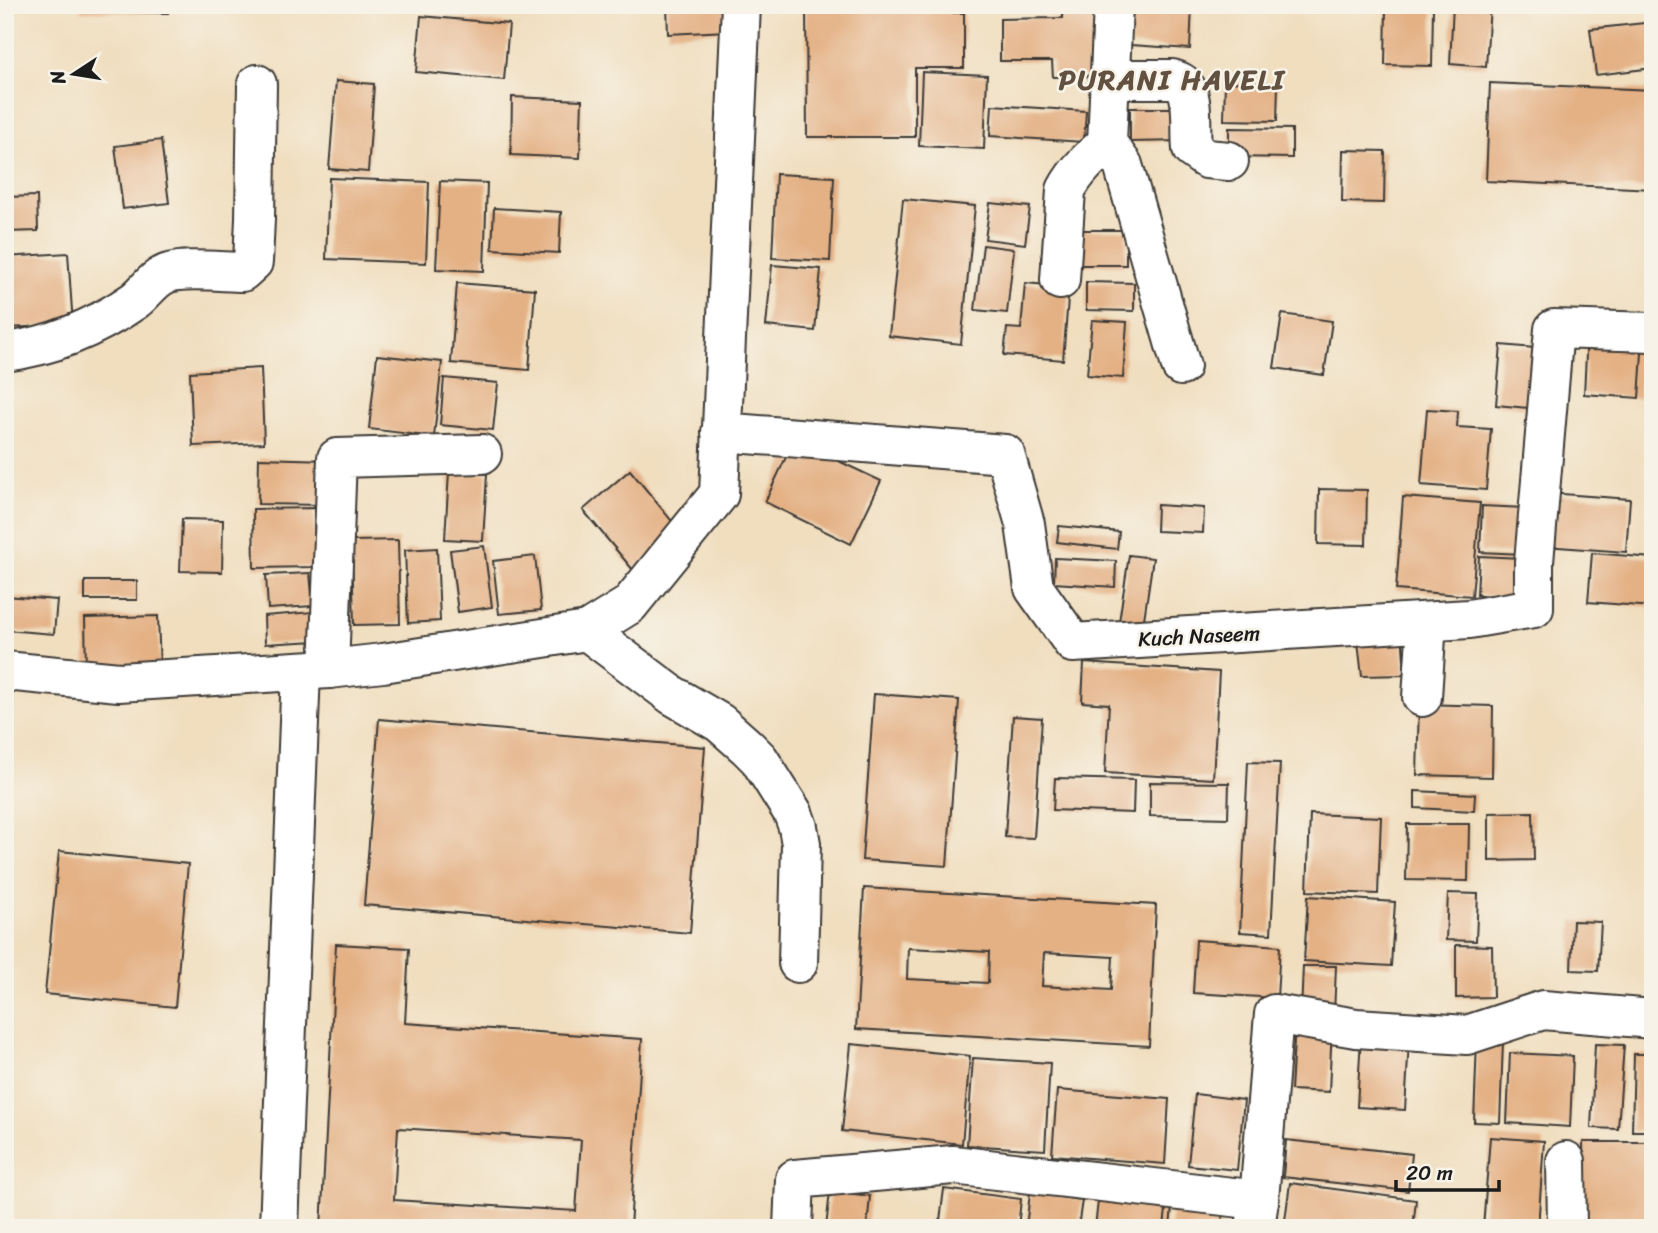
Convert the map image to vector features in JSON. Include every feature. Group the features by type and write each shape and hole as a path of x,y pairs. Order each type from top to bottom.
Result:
{"street":[{"path":"5,671 119,682 315,670 383,663 587,631 629,605 719,494 741,5"},
{"path":"1113,5 1107,143 1123,165 1181,366"},
{"path":"1110,79 1172,79 1181,82 1186,87 1190,101 1192,149 1206,159 1229,161"},
{"path":"5,352 25,350 59,340 96,324 137,299 163,275 182,271 242,272 253,262 257,84"},
{"path":"1060,280 1066,190 1082,166 1107,143"},
{"name":"Kuch Naseem","path":"721,432 1005,454 1026,524 1034,587 1073,643 1469,619 1534,608 1534,562 1554,329 1653,332"},
{"path":"279,1228 315,670 337,458 482,454"},
{"path":"1422,697 1427,622"},
{"path":"587,631 672,695 732,732 759,760 793,813 801,844 799,963"},
{"path":"793,1228 795,1179 953,1165 1257,1214 1274,1014 1356,1028 1467,1035 1543,1010 1653,1019"},
{"path":"1566,1161 1567,1228"}],"building":[{"path":"80,5 168,5 168,13 80,11"},
{"path":"667,5 726,5 727,31 668,34"},
{"path":"806,5 928,5 928,12 964,13 964,68 915,68 915,137 807,137"},
{"path":"1063,5 1103,5 1105,76 1053,77 1052,61 1000,61 1000,19 1063,18"},
{"path":"1129,5 1192,5 1190,49 1131,45"},
{"path":"1453,5 1490,5 1486,67 1450,64"},
{"path":"1386,6 1433,8 1432,66 1385,65"},
{"path":"421,16 509,24 504,80 416,72"},
{"path":"1653,22 1653,68 1596,75 1590,29"},
{"path":"922,72 987,75 984,149 919,146"},
{"path":"336,81 374,84 368,172 329,169"},
{"path":"1225,82 1278,84 1277,121 1224,120"},
{"path":"1490,83 1653,90 1653,189 1486,181"},
{"path":"512,97 582,100 580,158 511,155"},
{"path":"992,105 1086,111 1084,142 990,136"},
{"path":"1130,108 1183,108 1184,141 1130,142"},
{"path":"1229,128 1292,129 1292,158 1229,157"},
{"path":"161,140 169,203 123,209 115,146"},
{"path":"1343,150 1385,151 1384,203 1342,202"},
{"path":"776,174 834,177 830,261 772,258"},
{"path":"329,178 429,182 426,263 326,259"},
{"path":"440,181 487,183 484,271 436,269"},
{"path":"37,196 38,231 5,232 5,197"},
{"path":"903,199 975,206 961,344 889,336"},
{"path":"990,203 1030,207 1025,244 985,239"},
{"path":"494,208 561,212 559,253 492,249"},
{"path":"1071,230 1126,230 1126,265 1071,265"},
{"path":"983,245 1014,249 1007,313 975,310"},
{"path":"68,253 73,325 5,328 5,257"},
{"path":"772,265 821,269 815,331 766,326"},
{"path":"1086,282 1134,283 1134,311 1086,310"},
{"path":"457,283 535,289 529,370 451,363"},
{"path":"1025,283 1069,287 1063,360 1004,355 1007,328 1021,329"},
{"path":"1282,314 1332,321 1324,375 1274,368"},
{"path":"1092,320 1127,322 1123,378 1087,375"},
{"path":"1587,335 1643,338 1639,398 1584,394"},
{"path":"1501,345 1545,349 1539,409 1496,405"},
{"path":"377,355 442,362 434,437 369,429"},
{"path":"261,368 264,443 193,446 190,372"},
{"path":"444,378 498,383 493,430 440,425"},
{"path":"1427,409 1458,411 1457,427 1491,429 1486,490 1421,485"},
{"path":"794,440 881,481 851,544 765,502"},
{"path":"259,458 328,460 327,505 258,504"},
{"path":"630,470 680,531 633,570 583,510"},
{"path":"449,472 487,474 483,541 445,539"},
{"path":"1319,489 1367,490 1366,545 1318,544"},
{"path":"1548,493 1630,499 1626,552 1545,546"},
{"path":"1403,497 1480,503 1472,596 1396,590"},
{"path":"1157,505 1204,508 1203,533 1156,531"},
{"path":"1482,506 1525,508 1523,554 1480,552"},
{"path":"314,508 315,567 254,568 253,509"},
{"path":"182,519 223,520 222,572 180,571"},
{"path":"1059,526 1119,532 1117,549 1057,542"},
{"path":"398,540 400,624 354,625 352,541"},
{"path":"484,546 492,607 458,612 450,550"},
{"path":"437,548 440,621 408,623 405,550"},
{"path":"1592,553 1653,558 1653,607 1588,602"},
{"path":"1129,555 1153,558 1143,626 1119,622"},
{"path":"535,556 541,610 499,614 493,561"},
{"path":"1479,556 1521,558 1519,597 1477,595"},
{"path":"1055,558 1116,561 1115,587 1054,583"},
{"path":"310,573 313,606 268,609 266,575"},
{"path":"85,581 137,581 137,600 85,600"},
{"path":"5,596 57,600 54,634 5,630"},
{"path":"314,612 316,641 265,644 264,616"},
{"path":"158,616 160,669 86,671 85,618"},
{"path":"1402,631 1405,675 1362,676 1357,633"},
{"path":"1084,663 1219,672 1213,779 1105,773 1109,704 1082,702"},
{"path":"874,694 959,700 947,866 862,860"},
{"path":"1419,704 1493,706 1492,777 1417,775"},
{"path":"1013,716 1042,718 1034,838 1005,837"},
{"path":"379,719 705,747 690,933 364,905"},
{"path":"1248,762 1280,763 1271,934 1240,932"},
{"path":"1055,778 1134,780 1133,813 1053,810"},
{"path":"1150,782 1229,783 1228,818 1150,816"},
{"path":"1415,791 1475,794 1474,811 1415,808"},
{"path":"1533,812 1534,860 1489,861 1489,813"},
{"path":"1310,814 1381,817 1378,894 1307,891"},
{"path":"1407,824 1469,824 1468,881 1406,880"},
{"path":"59,851 188,864 175,1007 45,994"},
{"path":"864,888 1156,905 1149,1046 856,1029","holes":["908,948 989,952 988,983 907,979","1044,953 1113,957 1111,990 1042,986"]},
{"path":"1448,893 1478,894 1476,941 1446,940"},
{"path":"1308,896 1395,902 1391,966 1304,961"},
{"path":"1573,921 1601,922 1598,971 1571,970"},
{"path":"1196,940 1280,946 1277,998 1193,993"},
{"path":"336,944 409,948 405,1023 642,1039 630,1228 321,1228","holes":["398,1128 581,1140 576,1211 394,1200"]},
{"path":"1456,945 1492,946 1493,997 1456,998"},
{"path":"1303,966 1336,966 1334,1015 1301,1014"},
{"path":"1295,1024 1332,1026 1329,1092 1291,1090"},
{"path":"1361,1037 1409,1040 1405,1110 1357,1107"},
{"path":"1477,1040 1503,1042 1500,1123 1474,1122"},
{"path":"851,1044 970,1056 962,1144 842,1131"},
{"path":"1595,1044 1624,1045 1618,1129 1591,1128"},
{"path":"1510,1053 1573,1056 1570,1127 1507,1123"},
{"path":"1634,1054 1653,1054 1653,1131 1632,1131"},
{"path":"973,1058 1050,1063 1045,1150 967,1145"},
{"path":"1057,1090 1169,1099 1165,1164 1052,1155"},
{"path":"1195,1094 1244,1100 1237,1170 1188,1165"},
{"path":"1490,1137 1544,1141 1538,1228 1483,1228"},
{"path":"1286,1140 1412,1154 1408,1191 1283,1177"},
{"path":"1583,1142 1653,1142 1653,1228 1585,1228"},
{"path":"1290,1183 1416,1200 1413,1228 1284,1228"},
{"path":"944,1189 1021,1199 1018,1228 939,1228"},
{"path":"830,1191 870,1196 867,1228 826,1228"},
{"path":"1030,1193 1082,1200 1078,1228 1026,1228"},
{"path":"1098,1201 1166,1209 1164,1228 1095,1228"},
{"path":"1172,1206 1223,1212 1221,1228 1170,1228"},
{"path":"886,1223 907,1226 907,1228 886,1228"}],"district":[{"name":"PURANI HAVELI","path":"1172,79"}]}
